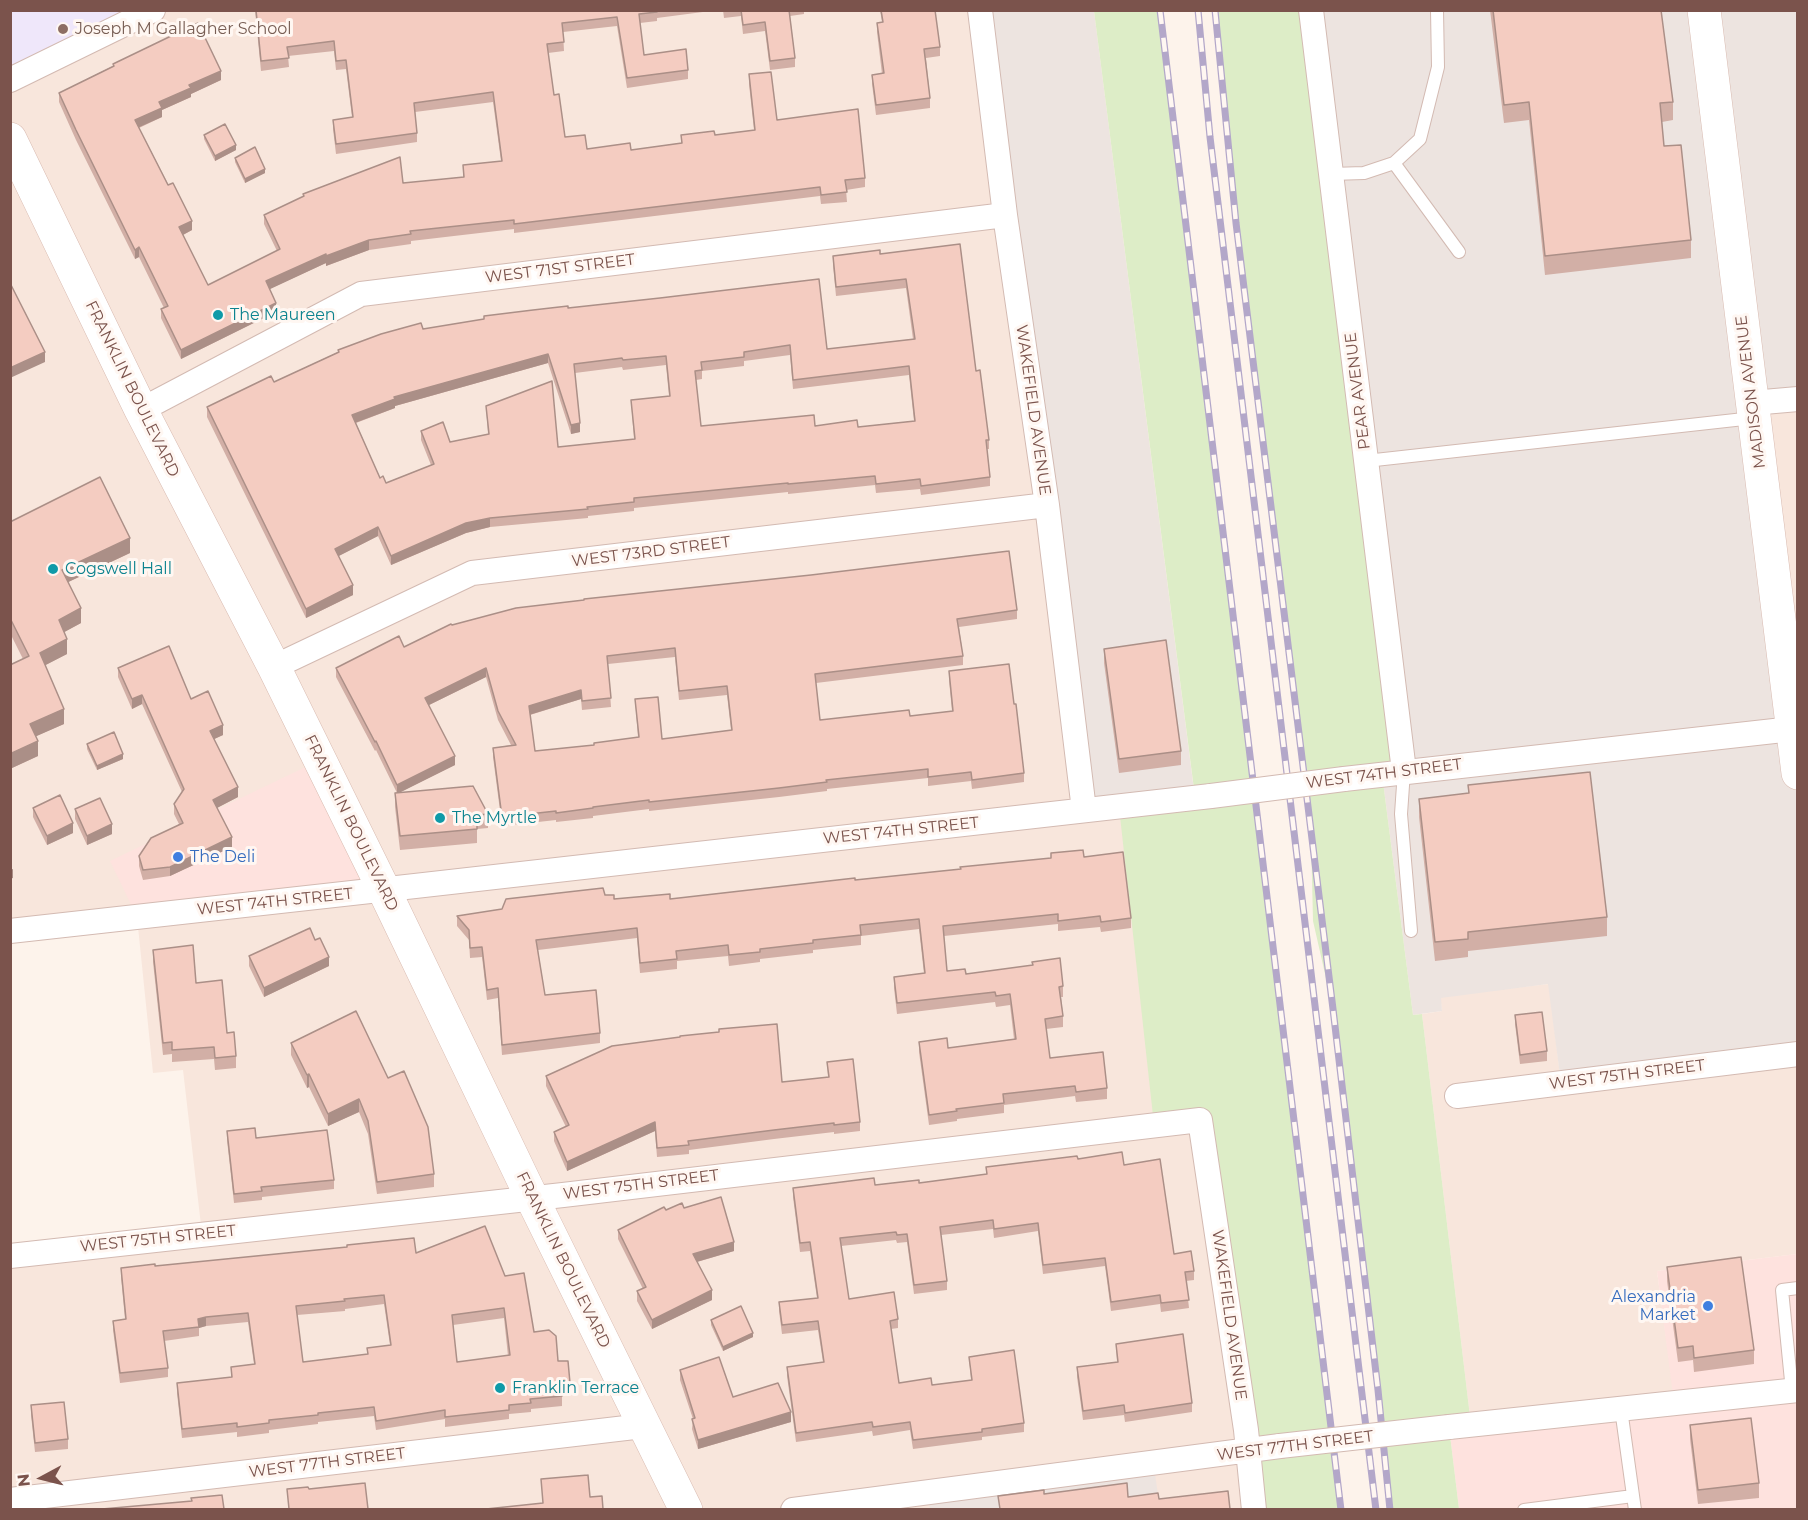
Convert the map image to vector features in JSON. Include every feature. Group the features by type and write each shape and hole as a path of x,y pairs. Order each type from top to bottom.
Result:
{"street":[{"path":"10,80 153,10"},
{"name":"WAKEFIELD AVENUE","path":"980,10 1005,215 1047,505 1084,810"},
{"name":"PEAR AVENUE","path":"1311,10 1404,771"},
{"name":"MADISON AVENUE","path":"1704,10 1797,773"},
{"name":"FRANKLIN BOULEVARD","path":"10,139 141,410 274,668 384,890 532,1198 686,1509"},
{"name":"WEST 71ST STREET","path":"141,410 362,294 1005,215"},
{"path":"1753,411 1797,399"},
{"name":"WEST 73RD STREET","path":"274,668 472,573 1047,505"},
{"name":"WEST 74TH STREET","path":"10,931 1211,796 1404,771 1792,729"},
{"name":"WEST 75TH STREET","path":"1456,1096 1797,1054"},
{"name":"WAKEFIELD AVENUE","path":"1200,1120 1248,1451 1254,1509"},
{"name":"WEST 75TH STREET","path":"10,1256 1200,1120"},
{"name":"WEST 77TH STREET","path":"793,1509 1280,1446 1795,1390"},
{"name":"WEST 77TH STREET","path":"10,1500 644,1426"}],"lane":[{"path":"1331,174 1364,173 1394,163 1419,139 1438,67 1437,10"},
{"path":"1394,163 1459,252"},
{"path":"1366,461 1753,411"},
{"path":"1404,771 1401,814 1411,931"},
{"path":"1795,1390 1782,1290 1797,1288"},
{"path":"1620,1409 1635,1509"},
{"path":"1524,1509 1633,1496"}],"shaded area":[{"path":"11,11 980,11 1119,807 1200,1120 1254,1509 11,1509 10,1256 202,1234 183,1070 153,1073 137,917 11,931"},
{"name":"Joseph M Gallagher School","path":"11,11 153,11 11,80"},
{"path":"980,11 1094,11 1195,798 1084,810"},
{"path":"1311,11 1797,11 1797,399 1753,403 1797,773 1797,1054 1561,1083 1548,984 1441,998 1442,1011 1413,1015 1382,774"},
{"path":"1797,399 1797,773 1752,403"},
{"path":"320,760 384,890 137,917 110,861"},
{"path":"1549,984 1561,1083 1797,1054 1797,1254 1657,1271 1675,1403 1471,1425 1422,1014 1442,1011 1440,996"},
{"path":"1797,1254 1797,1509 1459,1509 1449,1427 1674,1403 1657,1271"},
{"path":"1155,1474 1160,1509 930,1510 929,1502"}],"green space":[{"path":"1094,11 1160,11 1341,1509 1254,1509 1201,1120 1154,1125 1119,807 1195,797"},
{"path":"1215,11 1311,11 1404,771 1382,774 1413,1015 1422,1014 1471,1425 1449,1427 1459,1509 1390,1509 1333,1009 1313,921 1311,835 1236,223"}],"building":[{"path":"256,10 657,10 657,12 639,14 644,55 686,49 688,70 627,78 617,17 562,23 564,42 547,44 554,95 559,94 565,137 585,135 587,149 630,143 631,150 682,143 681,135 714,131 715,135 755,130 749,74 771,72 777,120 858,109 865,178 845,180 847,192 821,195 820,187 514,224 514,220 410,231 411,234 369,240 326,256 326,254 266,281 276,303 181,350 161,309 168,306 139,247 135,250 59,93 198,23 221,71 159,102 162,108 135,120 168,185 173,183 192,221 179,227 208,285 280,249 264,215 304,196 303,194 400,157 403,183 464,177 463,165 502,161 493,92 414,103 417,133 336,144 333,120 353,117 346,60 336,61 334,41 287,47 289,58 261,61"},
{"path":"741,10 789,10 795,58 770,61 765,22 743,25"},
{"path":"881,10 935,10 940,47 924,49 930,98 876,105 872,75 884,73 877,23 883,22"},
{"path":"1493,10 1661,10 1673,102 1660,103 1664,146 1681,145 1691,240 1545,256 1529,102 1504,105"},
{"path":"225,124 236,145 215,156 204,135"},
{"path":"255,147 265,169 245,179 235,158"},
{"path":"960,244 976,371 980,370 989,440 986,440 990,477 921,486 920,479 876,484 875,476 634,498 634,502 587,507 588,509 490,518 466,523 391,556 378,527 335,549 353,585 306,609 207,407 271,376 274,382 339,352 338,350 381,334 421,323 423,329 484,319 484,316 819,279 827,349 915,339 906,279 836,287 833,256 880,250 880,254","holes":["790,345 793,380 909,366 915,421 858,427 857,420 815,426 814,415 701,426 695,371 702,370 701,362 744,357 744,352","548,354 571,425 580,423 574,364 622,358 623,360 666,356 670,396 631,400 635,439 558,447 552,381 486,406 489,434 450,442 443,422 421,431 434,464 386,483 383,476 380,478 352,415 395,399 394,397"]},
{"path":"10,283 45,352 10,368"},
{"name":"Cogswell Hall","path":"100,477 130,538 62,570 81,608 59,620 67,639 40,653 64,709 30,724 38,741 12,753 10,750 10,665 29,656 10,618 10,522"},
{"path":"1009,551 1017,610 957,619 963,656 815,674 820,720 909,710 910,716 953,711 949,671 1009,664 1024,773 972,780 971,772 928,777 928,769 826,780 827,782 779,788 502,817 493,748 516,745 498,711 486,668 425,698 455,756 397,785 336,668 399,636 404,647 451,624 516,608","holes":["675,648 679,691 727,686 732,730 662,739 658,697 635,699 639,737 594,743 594,745 535,751 529,706 581,690 582,701 611,698 607,656"]},
{"path":"1166,640 1181,751 1119,759 1104,649"},
{"path":"169,646 191,699 208,691 223,725 210,731 238,787 213,800 232,837 170,867 143,870 139,856 151,838 183,823 174,804 184,789 142,695 132,699 118,668"},
{"path":"114,732 123,754 97,766 87,744"},
{"path":"1590,772 1607,917 1468,932 1468,939 1435,942 1419,799 1469,793 1468,785"},
{"name":"The Myrtle","path":"473,786 488,814 477,815 477,829 400,836 395,793"},
{"path":"60,795 73,823 47,836 33,808"},
{"path":"100,798 112,824 87,836 75,809"},
{"path":"1083,850 1084,857 1123,852 1131,918 1101,922 1100,916 1058,921 1058,914 943,926 947,971 965,969 966,974 1033,965 1032,962 1060,958 1063,986 1059,987 1063,1016 1045,1019 1050,1058 1103,1052 1107,1088 1076,1092 1075,1086 1003,1094 1004,1103 929,1115 919,1042 947,1038 948,1048 1016,1039 1010,994 996,996 995,992 897,1003 894,977 925,973 919,919 860,925 861,935 813,940 813,943 760,949 760,952 729,955 728,945 676,951 677,959 640,963 637,928 536,940 545,995 596,990 600,1033 502,1045 498,988 487,990 482,947 470,948 469,930 457,916 502,909 506,899 603,888 605,895 614,895 614,899 670,894 670,899 855,878 855,880 961,869 960,867 1051,858 1051,853"},
{"path":"310,928 315,940 320,938 329,957 264,988 249,956"},
{"path":"193,945 196,983 222,980 227,1033 234,1032 236,1056 215,1058 214,1047 172,1050 172,1042 163,1043 153,950"},
{"path":"356,1011 388,1078 404,1071 428,1127 434,1174 377,1182 368,1121 359,1099 328,1114 291,1043"},
{"path":"1542,1012 1547,1051 1520,1055 1515,1015"},
{"path":"777,1024 782,1082 829,1077 827,1062 853,1059 860,1122 834,1125 834,1123 688,1141 689,1145 657,1148 655,1122 567,1162 554,1132 569,1125 546,1076 612,1046 719,1032 719,1029"},
{"path":"255,1128 256,1138 327,1130 334,1180 261,1187 262,1191 234,1194 227,1131"},
{"path":"1122,1152 1124,1165 1160,1159 1174,1254 1191,1251 1194,1271 1185,1272 1189,1300 1161,1303 1160,1295 1111,1302 1105,1258 1043,1265 1038,1223 994,1229 993,1220 940,1227 947,1281 914,1285 907,1234 897,1235 896,1232 840,1238 849,1299 894,1292 898,1319 890,1321 899,1383 931,1378 932,1385 972,1380 969,1357 1014,1350 1024,1423 982,1429 982,1432 913,1440 910,1422 873,1427 872,1422 796,1433 787,1367 824,1362 818,1321 782,1325 779,1302 818,1298 810,1242 800,1243 793,1188 874,1178 875,1185 919,1180 919,1183 987,1174 986,1167 1077,1156 1078,1159"},
{"path":"721,1197 734,1242 693,1254 712,1290 652,1320 637,1291 646,1287 618,1230 664,1207 666,1210 682,1203 684,1208"},
{"path":"485,1226 505,1276 524,1273 534,1332 549,1330 556,1336 558,1361 568,1361 570,1383 561,1384 562,1396 530,1399 531,1403 509,1405 509,1410 445,1417 445,1410 376,1421 374,1407 269,1420 269,1423 237,1427 237,1423 182,1429 177,1383 232,1377 231,1367 255,1364 248,1313 206,1317 198,1319 199,1327 163,1331 168,1368 120,1373 113,1321 126,1319 121,1268 347,1247 347,1245 414,1238 416,1253","holes":["384,1295 391,1345 367,1348 368,1354 303,1362 296,1306","504,1308 510,1355 457,1362 452,1315"]},
{"name":"Alexandria Market","path":"1741,1257 1754,1350 1694,1358 1693,1346 1678,1348 1667,1267"},
{"path":"741,1306 753,1333 723,1347 711,1320"},
{"path":"1183,1334 1192,1403 1125,1413 1124,1405 1083,1411 1077,1367 1118,1362 1116,1344"},
{"path":"719,1357 733,1397 778,1383 791,1412 698,1440 692,1419 695,1418 680,1370"},
{"path":"64,1402 68,1439 35,1443 31,1405"},
{"path":"1751,1418 1759,1483 1698,1490 1690,1425"},
{"path":"588,1475 590,1497 602,1496 603,1509 486,1509 543,1503 541,1479"},
{"path":"365,1483 368,1509 289,1509 287,1489"},
{"path":"1127,1483 1128,1497 1158,1493 1159,1499 1228,1491 1230,1509 1000,1509 998,1496 1044,1490 1044,1494"},
{"path":"222,1495 224,1509 102,1509 192,1501 191,1498"}],"railway":[{"path":"1160,10 1341,1510"},
{"path":"1198,10 1210,137 1376,1510"},
{"path":"1215,10 1236,223 1333,1009 1390,1510"}],"place":[{"name":"Joseph M Gallagher School","path":"63,29"},
{"name":"The Maureen","path":"218,315"},
{"name":"Cogswell Hall","path":"53,569"},
{"name":"The Myrtle","path":"440,818"},
{"name":"The Deli","path":"178,857"},
{"name":"Alexandria Market","path":"1708,1306"},
{"name":"Franklin Terrace","path":"500,1388"}]}
